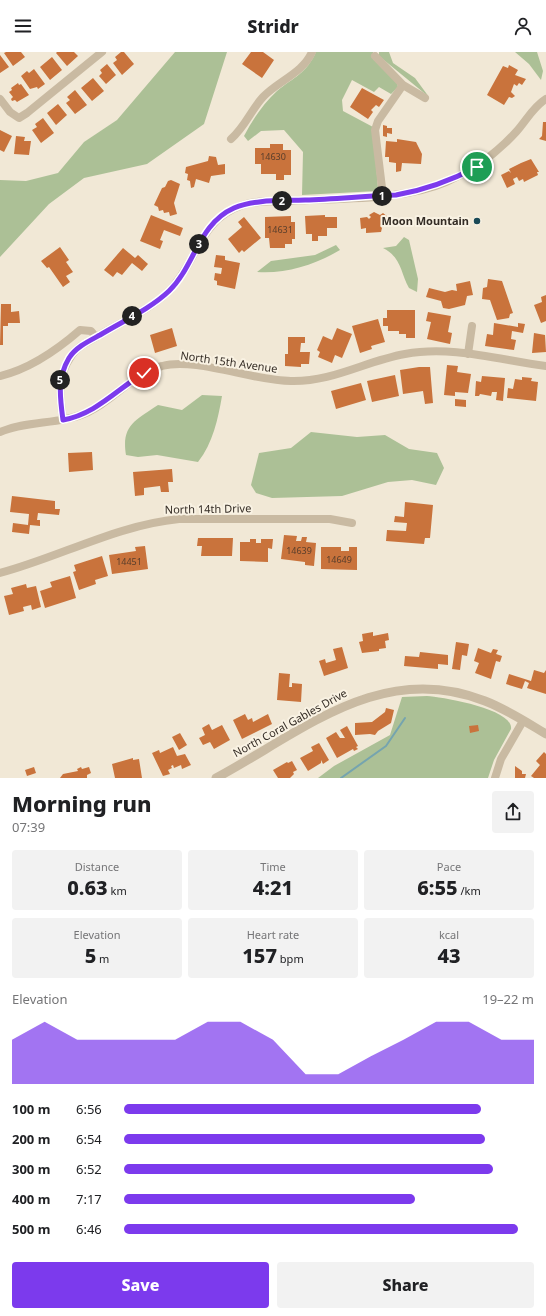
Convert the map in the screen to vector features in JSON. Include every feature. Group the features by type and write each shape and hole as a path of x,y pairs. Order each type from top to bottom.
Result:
{"street":[{"path":"0,99 10,112 19,118 102,52"},
{"path":"231,139 245,124 263,97 304,65 312,52"},
{"path":"375,56 404,85 425,98"},
{"path":"383,196 375,130 378,121 404,85"},
{"path":"63,420 60,394 62,372 75,351 156,301 169,291 192,257 205,233 218,218 233,209 253,203 383,196 415,192 436,186 477,167 497,152 517,132 533,110 546,99"},
{"path":"468,354 472,326"},
{"path":"0,376 26,368 57,348 80,330 91,331 96,337"},
{"name":"North 15th Avenue","path":"0,432 27,424 73,418 96,408 135,379 162,366 187,365 269,379 309,381 322,379 404,354 434,351 468,354 546,366"},
{"name":"North 14th Drive","path":"0,573 54,557 130,527 155,522 179,519 330,519 352,524"},
{"name":"North Coral Gables Drive","path":"216,778 340,707 379,693 405,689 432,689 465,694 495,705 546,734"},
{"path":"495,778 501,760 523,721"}],"green space":[{"path":"175,52 227,52 204,124 147,164 84,178 49,204 0,257 0,180 26,181 58,173 84,142 117,120"},
{"path":"316,52 373,52 373,59 397,81 398,87 391,94 379,87 374,92 352,80 342,100 343,111 373,127 377,191 302,195 303,152 284,130 261,131 248,141 244,136 267,101 277,91 304,70"},
{"path":"379,52 389,52 393,63 415,78 429,97 379,56"},
{"path":"515,52 537,52 543,71 541,80 529,64"},
{"path":"404,237 409,240 418,279 417,292 409,288 394,256 383,248 396,246"},
{"path":"336,245 340,250 310,264 279,272 257,272 271,261 315,255"},
{"path":"202,395 222,396 217,422 211,439 208,447 198,462 157,455 138,457 126,455 125,445 128,430 132,424 143,415 158,405 182,410"},
{"path":"311,432 357,437 385,435 409,449 437,453 444,468 436,485 412,480 388,482 342,496 272,498 256,493 251,485 259,453 291,448"},
{"path":"427,696 476,705 490,710 509,722 511,729 494,760 488,778 318,778 334,766 390,735 402,697"}],"building":[{"path":"21,52 25,57 13,66 4,53"},
{"path":"74,52 78,56 67,66 56,53"},
{"path":"121,52 124,52 134,64 122,75 113,63 117,60 115,57"},
{"path":"251,52 263,52 274,60 262,78 242,64"},
{"path":"0,55 9,67 0,73"},
{"path":"52,57 62,70 50,80 40,67"},
{"path":"107,64 116,75 106,84 99,76 102,73 100,70"},
{"path":"509,65 518,70 515,75 526,79 522,85 519,83 517,86 514,84 511,92 515,96 512,98 509,97 504,105 487,95 503,66 508,68"},
{"path":"34,69 45,84 38,89 37,87 30,89 21,76 27,71 29,73"},
{"path":"93,78 104,91 92,101 81,88"},
{"path":"18,83 19,85 21,84 29,95 17,102 15,100 12,101 11,99 13,97 9,92 12,90 11,88"},
{"path":"362,88 384,100 379,107 376,105 371,110 373,112 368,119 350,107"},
{"path":"75,90 87,105 75,114 66,103 70,100 67,97"},
{"path":"58,104 67,115 56,125 47,113"},
{"path":"43,118 54,133 41,143 32,130 37,127 35,124"},
{"path":"543,122 546,122 546,141 539,139 542,136"},
{"path":"383,125 387,126 387,128 392,128 392,134 387,133 387,137 383,136"},
{"path":"0,130 12,136 4,152 0,150"},
{"path":"16,136 25,137 24,141 31,141 29,155 14,154"},
{"path":"397,139 416,142 422,154 421,164 402,163 401,171 396,172 396,163 389,162 389,157 385,157 386,141 397,142"},
{"path":"270,144 283,144 283,150 291,150 291,175 284,175 284,180 276,180 276,174 261,174 261,164 255,164 255,148 270,148"},
{"path":"209,156 216,157 218,165 225,164 225,174 211,176 209,183 196,179 194,187 191,188 190,181 187,180 188,174 185,173 186,167 208,161"},
{"path":"531,159 539,172 537,172 538,175 524,182 523,179 519,181 517,177 513,179 515,184 507,188 501,175 509,171 511,173 509,169"},
{"path":"171,180 180,184 174,203 177,214 170,216 169,212 164,213 163,210 159,211 158,207 154,205 162,188 165,187 168,181"},
{"path":"374,212 380,215 383,213 394,222 394,224 390,227 384,222 380,226 382,228 381,232 366,233 366,228 361,229 360,218 367,217 369,219 371,217 369,215"},
{"path":"151,215 183,228 180,236 164,230 160,240 163,241 160,249 140,241"},
{"path":"325,215 325,217 337,217 337,228 327,228 327,236 318,236 318,241 312,241 312,234 306,234 305,216"},
{"path":"291,216 291,222 295,222 295,239 292,239 292,244 285,244 285,248 270,248 269,238 265,238 265,217"},
{"path":"244,217 261,238 244,252 242,250 239,253 228,239 242,227 238,222"},
{"path":"60,247 69,260 66,262 73,272 66,276 70,282 63,287 49,267 47,268 41,261"},
{"path":"123,248 135,258 138,255 148,264 142,271 132,263 122,275 117,272 113,277 104,270"},
{"path":"216,255 225,256 225,260 240,263 235,289 217,285 217,281 214,280 215,273 221,274 222,268 214,267"},
{"path":"488,279 502,281 513,313 510,314 509,318 497,320 490,300 482,299 483,288 487,287"},
{"path":"470,281 473,295 467,296 465,305 449,309 443,308 441,301 426,297 429,288 445,292 452,290 457,291 456,284"},
{"path":"546,295 546,321 541,323 534,305 542,302 541,297"},
{"path":"1,304 11,304 11,312 19,311 20,323 8,323 8,326 3,326 3,345 0,345"},
{"path":"387,310 415,310 415,338 406,338 406,334 399,334 399,331 388,331 388,326 383,326 383,318 387,318"},
{"path":"428,312 451,316 448,332 452,333 450,344 427,339 431,322 426,321"},
{"path":"378,319 385,342 371,346 372,349 360,353 352,326"},
{"path":"494,323 518,327 518,323 525,324 523,333 512,331 511,339 516,340 514,350 485,346 487,334 493,335"},
{"path":"172,328 177,346 155,353 150,335"},
{"path":"337,328 352,334 342,358 335,355 332,363 318,357 320,352 317,350 323,336 332,340"},
{"path":"534,333 545,335 546,352 532,353"},
{"path":"288,337 305,337 305,343 301,343 300,352 310,352 309,364 301,364 301,367 285,366 285,354 288,354"},
{"path":"447,365 458,366 457,372 471,374 468,393 455,392 455,396 444,395"},
{"path":"430,367 433,403 425,404 423,391 403,394 400,370"},
{"path":"395,375 399,396 372,402 367,381"},
{"path":"482,376 505,378 503,401 496,400 497,392 492,392 491,396 480,394 479,396 475,396 476,381 481,382"},
{"path":"522,377 532,378 531,381 538,382 536,401 507,398 508,388 513,389 515,379 522,380"},
{"path":"361,383 366,400 336,409 331,391"},
{"path":"455,399 466,400 466,407 455,406"},
{"path":"92,452 93,470 69,472 68,453"},
{"path":"172,469 173,482 168,482 169,492 161,492 160,486 144,488 144,495 135,496 133,472"},
{"path":"12,496 55,501 55,509 60,509 59,515 38,513 37,520 40,520 40,526 30,525 29,534 12,532 13,523 28,525 29,514 10,512"},
{"path":"405,502 433,505 430,538 425,538 424,544 386,541 387,530 406,531 407,523 394,522 395,516 404,517"},
{"path":"284,535 297,536 296,541 301,541 302,537 307,537 306,542 316,543 314,566 305,565 305,562 281,559"},
{"path":"198,538 233,538 232,556 201,556 202,546 197,546"},
{"path":"250,539 256,539 256,543 261,543 261,539 273,539 272,549 268,548 268,562 240,561 240,542 250,542"},
{"path":"145,546 148,569 112,574 109,555 136,551 135,547"},
{"path":"321,547 341,547 341,551 349,551 349,547 357,547 357,570 321,569"},
{"path":"102,556 108,576 95,580 96,584 79,590 73,572 76,571 74,565"},
{"path":"70,576 76,598 45,608 40,591 52,587 50,582"},
{"path":"26,584 27,588 36,586 41,607 32,610 31,605 23,607 24,611 9,615 4,596 13,594 11,588"},
{"path":"373,632 373,636 388,633 389,640 385,641 386,648 379,649 379,651 362,653 359,642 363,641 362,634"},
{"path":"456,642 469,644 467,656 462,655 460,670 452,669"},
{"path":"342,647 348,668 324,676 319,661 325,659 326,663 336,660 333,649"},
{"path":"478,648 491,653 493,649 498,650 496,654 502,656 500,662 496,661 491,679 475,673 479,663 474,661"},
{"path":"420,652 448,655 448,665 438,664 438,669 404,666 405,656 419,657"},
{"path":"534,670 544,673 546,670 546,694 527,688 529,683 525,681 522,689 506,684 509,674 531,681"},
{"path":"279,673 290,674 289,687 292,687 292,683 302,684 301,702 277,700"},
{"path":"386,708 394,710 391,723 378,731 375,735 355,735 355,723 372,722 385,712"},
{"path":"245,714 248,720 252,718 253,722 268,714 272,724 242,739 233,720"},
{"path":"209,724 212,730 222,725 230,740 214,749 210,742 203,745 199,738 205,735 202,728"},
{"path":"478,725 479,731 470,733 469,726"},
{"path":"347,726 358,746 356,747 358,749 354,751 353,749 337,758 326,738 336,732 340,738 345,738 340,730"},
{"path":"180,733 187,745 179,750 172,737"},
{"path":"319,743 329,760 323,764 321,760 321,763 308,771 300,758 313,751 311,747"},
{"path":"173,747 177,756 185,754 191,765 182,769 181,765 174,768 173,765 171,766 172,768 168,770 170,774 163,776 152,753 159,750 160,753"},
{"path":"544,752 546,754 546,778 534,778 531,776 540,765 536,761"},
{"path":"133,758 133,760 139,759 142,778 115,778 112,764"},
{"path":"292,761 297,770 293,772 294,774 290,778 278,778 273,770 287,762"},
{"path":"515,766 522,771 522,774 526,774 525,778 515,778"},
{"path":"34,767 36,773 27,776 25,770"},
{"path":"81,767 82,769 89,767 91,773 87,775 87,778 60,778 63,774 78,771 77,769"}],"waterway":[{"path":"341,778 386,746 405,718"}],"place":[{"name":"Moon Mountain","path":"477,221"}],"route":[{"path":"144,373 88,413 63,420 60,380 62,372 70,356 82,346 139,312 169,291 192,257 205,233 218,218 244,204 396,195 415,192 436,186 477,167"}]}
